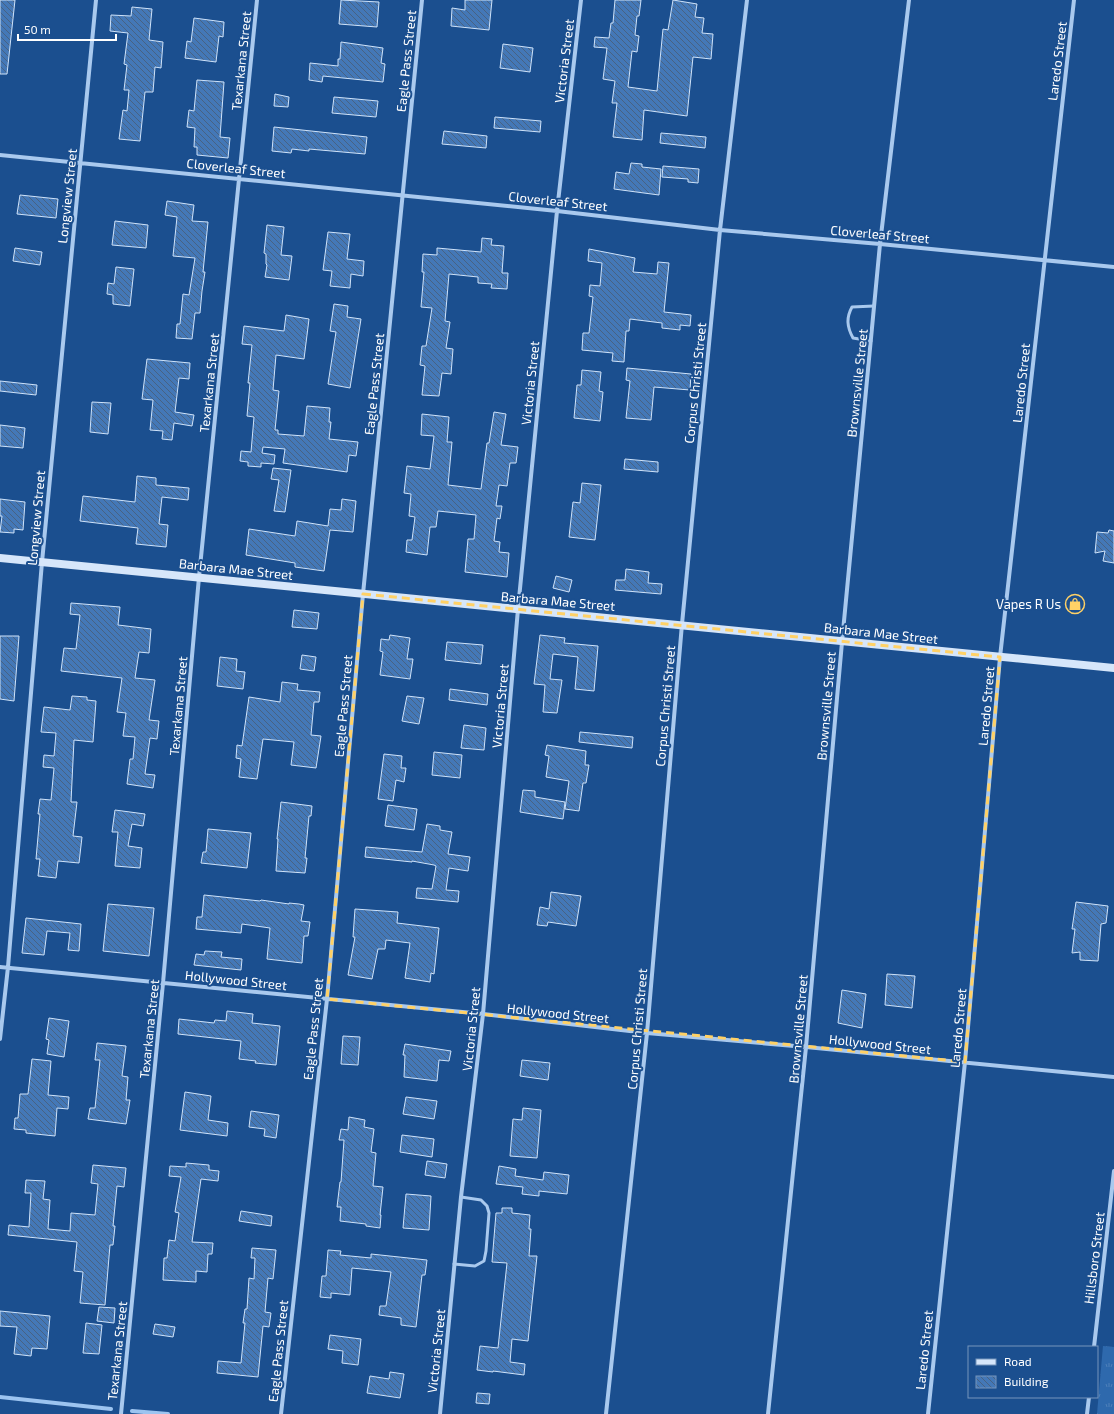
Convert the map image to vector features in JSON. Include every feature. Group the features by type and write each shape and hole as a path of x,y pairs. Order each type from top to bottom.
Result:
{"street":[{"name":"Longview Street","path":"0,1039 8,967 42,562 96,0"},
{"name":"Texarkana Street","path":"121,1414 163,983 199,577 257,0"},
{"name":"Eagle Pass Street","path":"281,1414 327,999 363,594 422,0"},
{"name":"Victoria Street","path":"440,1414 461,1197 483,1014 518,609 557,211 581,0"},
{"name":"Corpus Christi Street","path":"606,1414 647,1033 682,624 720,230 747,0"},
{"name":"Brownsville Street","path":"768,1414 806,1047 842,642 880,244 909,0"},
{"name":"Laredo Street","path":"928,1414 966,1062 1000,657 1074,0"},
{"name":"Cloverleaf Street","path":"0,155 557,211 720,230 1114,267"},
{"name":"Barbara Mae Street","path":"0,558 682,624 842,642 1114,668"},
{"name":"Hollywood Street","path":"0,967 483,1014 647,1033 1114,1077"},
{"name":"Hillsboro Street","path":"1094,1346 1114,1171"},
{"path":"1087,1414 1089,1398"}],"lane":[{"path":"871,341 853,338 848,325 847,315 852,307 874,306"},
{"path":"454,1264 476,1266 484,1261 486,1251 489,1213 486,1206 481,1200 461,1197"}],"highlighted area":[{"path":"363,594 1000,657 965,1062 327,999"}],"green space":[{"path":"1103,1346 1114,1347 1114,1414 1097,1414"}],"building":[{"path":"0,0 15,0 7,74 0,74"},
{"path":"341,0 379,2 377,27 339,24"},
{"path":"465,0 492,0 489,30 451,26 452,8 465,10"},
{"path":"615,0 641,0 639,16 637,16 635,35 639,36 637,52 632,51 628,87 657,91 663,29 668,30 673,0 697,4 695,17 704,18 702,33 713,34 711,59 693,57 687,116 644,110 642,140 613,137 617,103 612,103 615,81 603,79 607,48 594,47 595,37 609,38 611,23 613,23"},
{"path":"132,7 152,9 149,40 163,42 161,68 155,67 153,92 145,92 140,141 119,139 123,110 127,111 129,90 124,90 127,65 124,64 128,33 110,31 111,15 131,16"},
{"path":"194,18 224,22 223,37 219,36 216,62 185,58 187,41 191,42"},
{"path":"341,42 383,48 381,63 385,64 383,82 323,76 322,82 309,80 310,63 338,66"},
{"path":"503,44 533,48 530,72 500,68"},
{"path":"197,80 224,82 220,137 230,138 228,158 197,155 197,147 194,147 195,128 187,127 189,110 194,111"},
{"path":"275,94 289,97 288,107 274,106"},
{"path":"334,97 378,101 376,117 332,113"},
{"path":"495,117 541,121 540,132 494,128"},
{"path":"274,127 367,137 365,154 309,149 309,151 292,149 291,153 272,151"},
{"path":"444,131 487,136 486,148 442,144"},
{"path":"661,133 706,137 705,148 660,143"},
{"path":"631,163 642,164 642,167 661,169 659,195 614,189 616,172 629,174"},
{"path":"663,166 699,169 698,183 688,182 688,179 662,177"},
{"path":"20,195 58,199 56,218 17,214"},
{"path":"167,201 194,205 192,221 208,222 203,272 205,272 200,313 195,313 192,339 176,338 177,324 180,324 183,294 189,295 195,258 173,256 177,217 165,215"},
{"path":"115,221 148,225 146,248 112,245"},
{"path":"267,225 284,227 281,255 292,256 289,280 265,277 267,265 266,254 264,253"},
{"path":"328,232 350,234 347,259 364,261 363,276 351,274 350,288 330,286 332,271 323,270"},
{"path":"482,238 492,239 491,245 504,246 502,273 508,273 507,289 491,288 492,284 478,283 478,277 449,274 445,321 450,322 446,348 453,349 451,374 442,373 439,396 422,395 425,366 420,365 422,346 426,346 432,308 421,307 424,272 422,272 423,254 437,255 437,248 481,252"},
{"path":"15,248 42,252 40,265 13,261"},
{"path":"589,249 635,258 633,272 657,274 658,262 669,263 664,312 691,315 690,326 680,325 680,330 662,328 662,323 630,319 629,331 626,331 624,362 612,361 613,353 582,350 583,333 589,333 593,297 589,296 590,285 600,286 602,263 588,261"},
{"path":"116,267 134,269 130,306 113,304 113,295 107,294 108,283 114,284"},
{"path":"334,304 348,306 347,317 361,319 350,388 328,384 336,332 330,331"},
{"path":"286,315 309,319 304,359 276,355 273,390 279,391 275,430 278,430 278,434 304,436 307,406 330,408 329,422 331,422 329,439 358,442 356,456 349,455 347,472 283,463 285,449 263,447 262,453 275,455 274,464 261,463 261,467 248,466 248,462 240,461 241,451 251,452 254,417 247,416 250,383 248,383 252,345 242,344 244,326 284,331"},
{"path":"147,359 190,363 189,379 179,378 175,412 194,415 192,426 174,423 172,440 162,439 163,431 150,430 153,400 142,399"},
{"path":"627,368 691,374 690,390 654,387 651,420 626,418 630,381 626,380"},
{"path":"582,370 601,372 599,391 603,392 600,421 574,418 577,385 581,385"},
{"path":"0,381 37,385 36,395 0,391"},
{"path":"92,402 111,403 108,434 90,432"},
{"path":"494,412 506,414 501,445 518,447 516,463 510,463 507,486 499,485 496,506 502,506 500,519 497,518 494,541 500,542 499,552 509,553 507,577 465,572 468,539 474,539 476,515 438,511 436,527 430,527 427,555 406,552 407,540 412,540 415,517 409,516 411,494 404,493 407,466 430,469 434,436 421,435 422,414 449,417 447,442 452,442 448,485 481,489 487,443 489,443"},
{"path":"0,425 25,428 23,448 0,446"},
{"path":"625,459 658,462 658,472 624,469"},
{"path":"273,468 291,470 285,512 274,511 279,480 271,479"},
{"path":"137,476 156,478 156,485 189,488 188,500 162,497 159,524 168,525 166,547 136,544 138,528 80,521 83,496 135,502"},
{"path":"582,483 601,485 595,540 569,537 573,502 580,503"},
{"path":"0,499 25,502 23,530 14,529 14,533 0,532 2,516 0,516"},
{"path":"342,499 356,501 353,532 330,530 324,571 295,567 295,563 246,555 249,529 295,536 297,521 328,526 330,509 341,510"},
{"path":"1109,530 1114,531 1114,563 1103,561 1105,551 1095,553 1097,532 1108,533"},
{"path":"626,569 649,572 648,583 662,584 661,594 615,590 616,580 625,580"},
{"path":"556,576 572,580 569,592 553,588"},
{"path":"71,603 120,607 118,625 151,629 149,653 139,652 135,678 155,680 149,720 159,721 157,739 150,738 145,774 155,775 153,788 127,784 130,759 133,759 135,737 123,736 126,713 117,712 122,678 61,671 64,648 76,649 80,615 70,614"},
{"path":"294,610 319,613 317,629 292,627"},
{"path":"390,635 410,638 407,659 413,659 410,679 380,675 383,652 380,651 381,639 389,640"},
{"path":"540,635 565,638 564,643 598,646 594,691 575,689 578,657 553,654 550,679 562,680 557,713 543,712 545,685 534,684"},
{"path":"0,636 19,636 14,701 0,699"},
{"path":"447,642 483,645 481,664 445,660"},
{"path":"302,655 316,657 314,671 300,669"},
{"path":"220,657 237,659 236,671 245,672 243,689 217,686"},
{"path":"282,682 298,684 297,690 320,692 319,702 314,702 311,735 321,736 316,768 291,765 294,742 263,739 257,779 239,777 241,759 236,758 237,745 242,746 249,697 280,702"},
{"path":"450,689 488,694 487,705 449,700"},
{"path":"72,696 87,697 87,700 96,701 93,742 74,740 71,802 77,802 73,836 82,837 79,863 58,861 56,878 38,876 40,859 36,859 40,799 51,800 54,768 43,767 44,755 54,756 56,733 41,732 44,707 70,710"},
{"path":"407,696 424,698 419,724 402,721"},
{"path":"464,725 486,728 484,750 461,748"},
{"path":"580,732 633,737 632,748 579,742"},
{"path":"547,745 586,751 585,765 589,765 586,783 583,783 579,811 565,809 569,781 546,777 549,756 545,755"},
{"path":"434,752 462,755 460,778 432,775"},
{"path":"384,754 402,756 401,768 406,768 404,782 396,780 393,801 378,799"},
{"path":"523,790 535,791 535,797 565,802 563,819 520,812"},
{"path":"281,802 312,806 311,816 309,816 305,873 276,871 277,839"},
{"path":"388,805 417,809 414,830 385,826"},
{"path":"115,810 145,814 143,826 132,824 128,846 142,848 140,868 115,866 118,832 112,832"},
{"path":"427,824 440,826 440,830 452,832 448,854 470,857 468,871 449,868 446,890 459,891 458,902 416,898 417,888 432,889 436,866 434,865 412,861 365,857 366,847 422,852"},
{"path":"208,829 251,833 247,868 201,863 203,852 206,852"},
{"path":"551,892 581,896 576,926 548,922 547,926 537,925 540,907 549,909"},
{"path":"204,895 304,905 301,921 310,922 308,936 304,936 302,963 267,959 270,928 242,924 241,933 196,929 197,917 202,917"},
{"path":"1076,902 1108,906 1106,923 1101,924 1098,961 1080,960 1080,952 1072,953 1075,929 1072,929"},
{"path":"108,904 154,908 149,956 103,951"},
{"path":"355,909 398,912 397,923 439,928 434,974 431,973 430,982 405,978 410,943 386,940 385,949 378,949 372,979 348,975 355,937 353,937"},
{"path":"26,918 81,924 79,951 68,950 70,933 47,931 44,955 22,953"},
{"path":"205,951 222,952 221,957 242,959 241,970 194,965 196,954 204,955"},
{"path":"887,974 915,976 912,1008 885,1005"},
{"path":"842,990 866,994 862,1028 838,1023"},
{"path":"227,1011 253,1014 252,1023 280,1026 276,1065 255,1063 256,1061 239,1059 241,1041 178,1034 179,1019 214,1023 215,1020 226,1021"},
{"path":"49,1018 69,1021 64,1057 47,1054 49,1040 46,1039"},
{"path":"343,1036 360,1037 358,1065 341,1064"},
{"path":"97,1043 126,1046 122,1076 128,1077 126,1100 130,1100 126,1124 88,1119 90,1108 95,1108 100,1060 95,1060"},
{"path":"405,1044 451,1051 449,1061 439,1060 437,1081 404,1077 405,1055 403,1055"},
{"path":"32,1059 51,1061 48,1095 69,1097 68,1109 57,1108 55,1136 26,1133 26,1130 14,1129 15,1118 18,1118 20,1094 28,1094"},
{"path":"522,1060 550,1063 548,1080 520,1076"},
{"path":"185,1092 211,1096 208,1120 228,1123 227,1136 180,1130"},
{"path":"406,1097 437,1101 434,1119 403,1114"},
{"path":"523,1108 541,1110 537,1158 510,1156 513,1119 522,1120"},
{"path":"251,1111 279,1115 276,1138 264,1136 265,1129 249,1127"},
{"path":"349,1117 365,1120 364,1127 374,1129 371,1152 376,1153 373,1186 383,1187 380,1228 366,1226 366,1224 340,1221 341,1207 337,1207 341,1182 344,1140 339,1140 341,1129 348,1130"},
{"path":"402,1135 434,1139 432,1157 400,1152"},
{"path":"427,1161 447,1164 445,1178 425,1175"},
{"path":"186,1163 209,1165 209,1170 219,1171 218,1181 201,1179 192,1242 213,1243 212,1254 208,1254 207,1272 196,1271 196,1282 163,1280 164,1258 167,1258 169,1240 175,1241 179,1213 175,1212 181,1177 169,1176 170,1166 186,1167"},
{"path":"93,1165 126,1168 124,1187 117,1186 113,1226 115,1226 113,1245 110,1245 105,1305 80,1303 83,1272 74,1271 77,1242 8,1235 9,1225 29,1227 31,1193 25,1193 26,1180 45,1181 43,1199 50,1200 48,1229 70,1231 71,1213 95,1215 98,1184 91,1183"},
{"path":"499,1166 516,1169 515,1176 543,1180 544,1172 569,1175 567,1194 539,1191 539,1196 522,1194 523,1187 496,1184"},
{"path":"406,1194 431,1196 429,1230 403,1228"},
{"path":"502,1208 512,1208 512,1213 530,1215 529,1229 531,1229 529,1256 537,1256 528,1341 512,1339 510,1362 525,1364 524,1375 477,1370 480,1346 498,1348 507,1263 492,1262 496,1213 502,1213"},
{"path":"241,1211 272,1216 271,1226 239,1221"},
{"path":"252,1248 276,1250 273,1279 268,1278 265,1312 271,1313 269,1327 263,1326 258,1377 217,1373 218,1361 241,1363 245,1323 243,1323 245,1309 247,1309 249,1278 254,1279 255,1258 251,1258"},
{"path":"328,1250 341,1251 340,1255 371,1258 371,1254 427,1260 425,1275 422,1275 416,1327 401,1325 401,1318 379,1315 380,1306 386,1306 391,1272 352,1268 350,1295 331,1293 331,1298 320,1297 322,1276 326,1276"},
{"path":"99,1307 115,1308 114,1323 97,1321"},
{"path":"0,1311 50,1316 47,1349 32,1348 31,1356 14,1354 17,1327 0,1326"},
{"path":"86,1323 102,1325 99,1354 83,1353"},
{"path":"155,1324 175,1327 173,1337 153,1334"},
{"path":"330,1335 361,1339 358,1365 342,1363 343,1351 328,1349"},
{"path":"390,1372 404,1374 400,1398 367,1393 370,1376 389,1379"},
{"path":"477,1393 490,1394 489,1404 476,1403"}],"waterway":[{"path":"0,1397 111,1409"},
{"path":"132,1411 168,1414"}],"place":[{"name":"Vapes R Us","path":"1075,604"}]}
